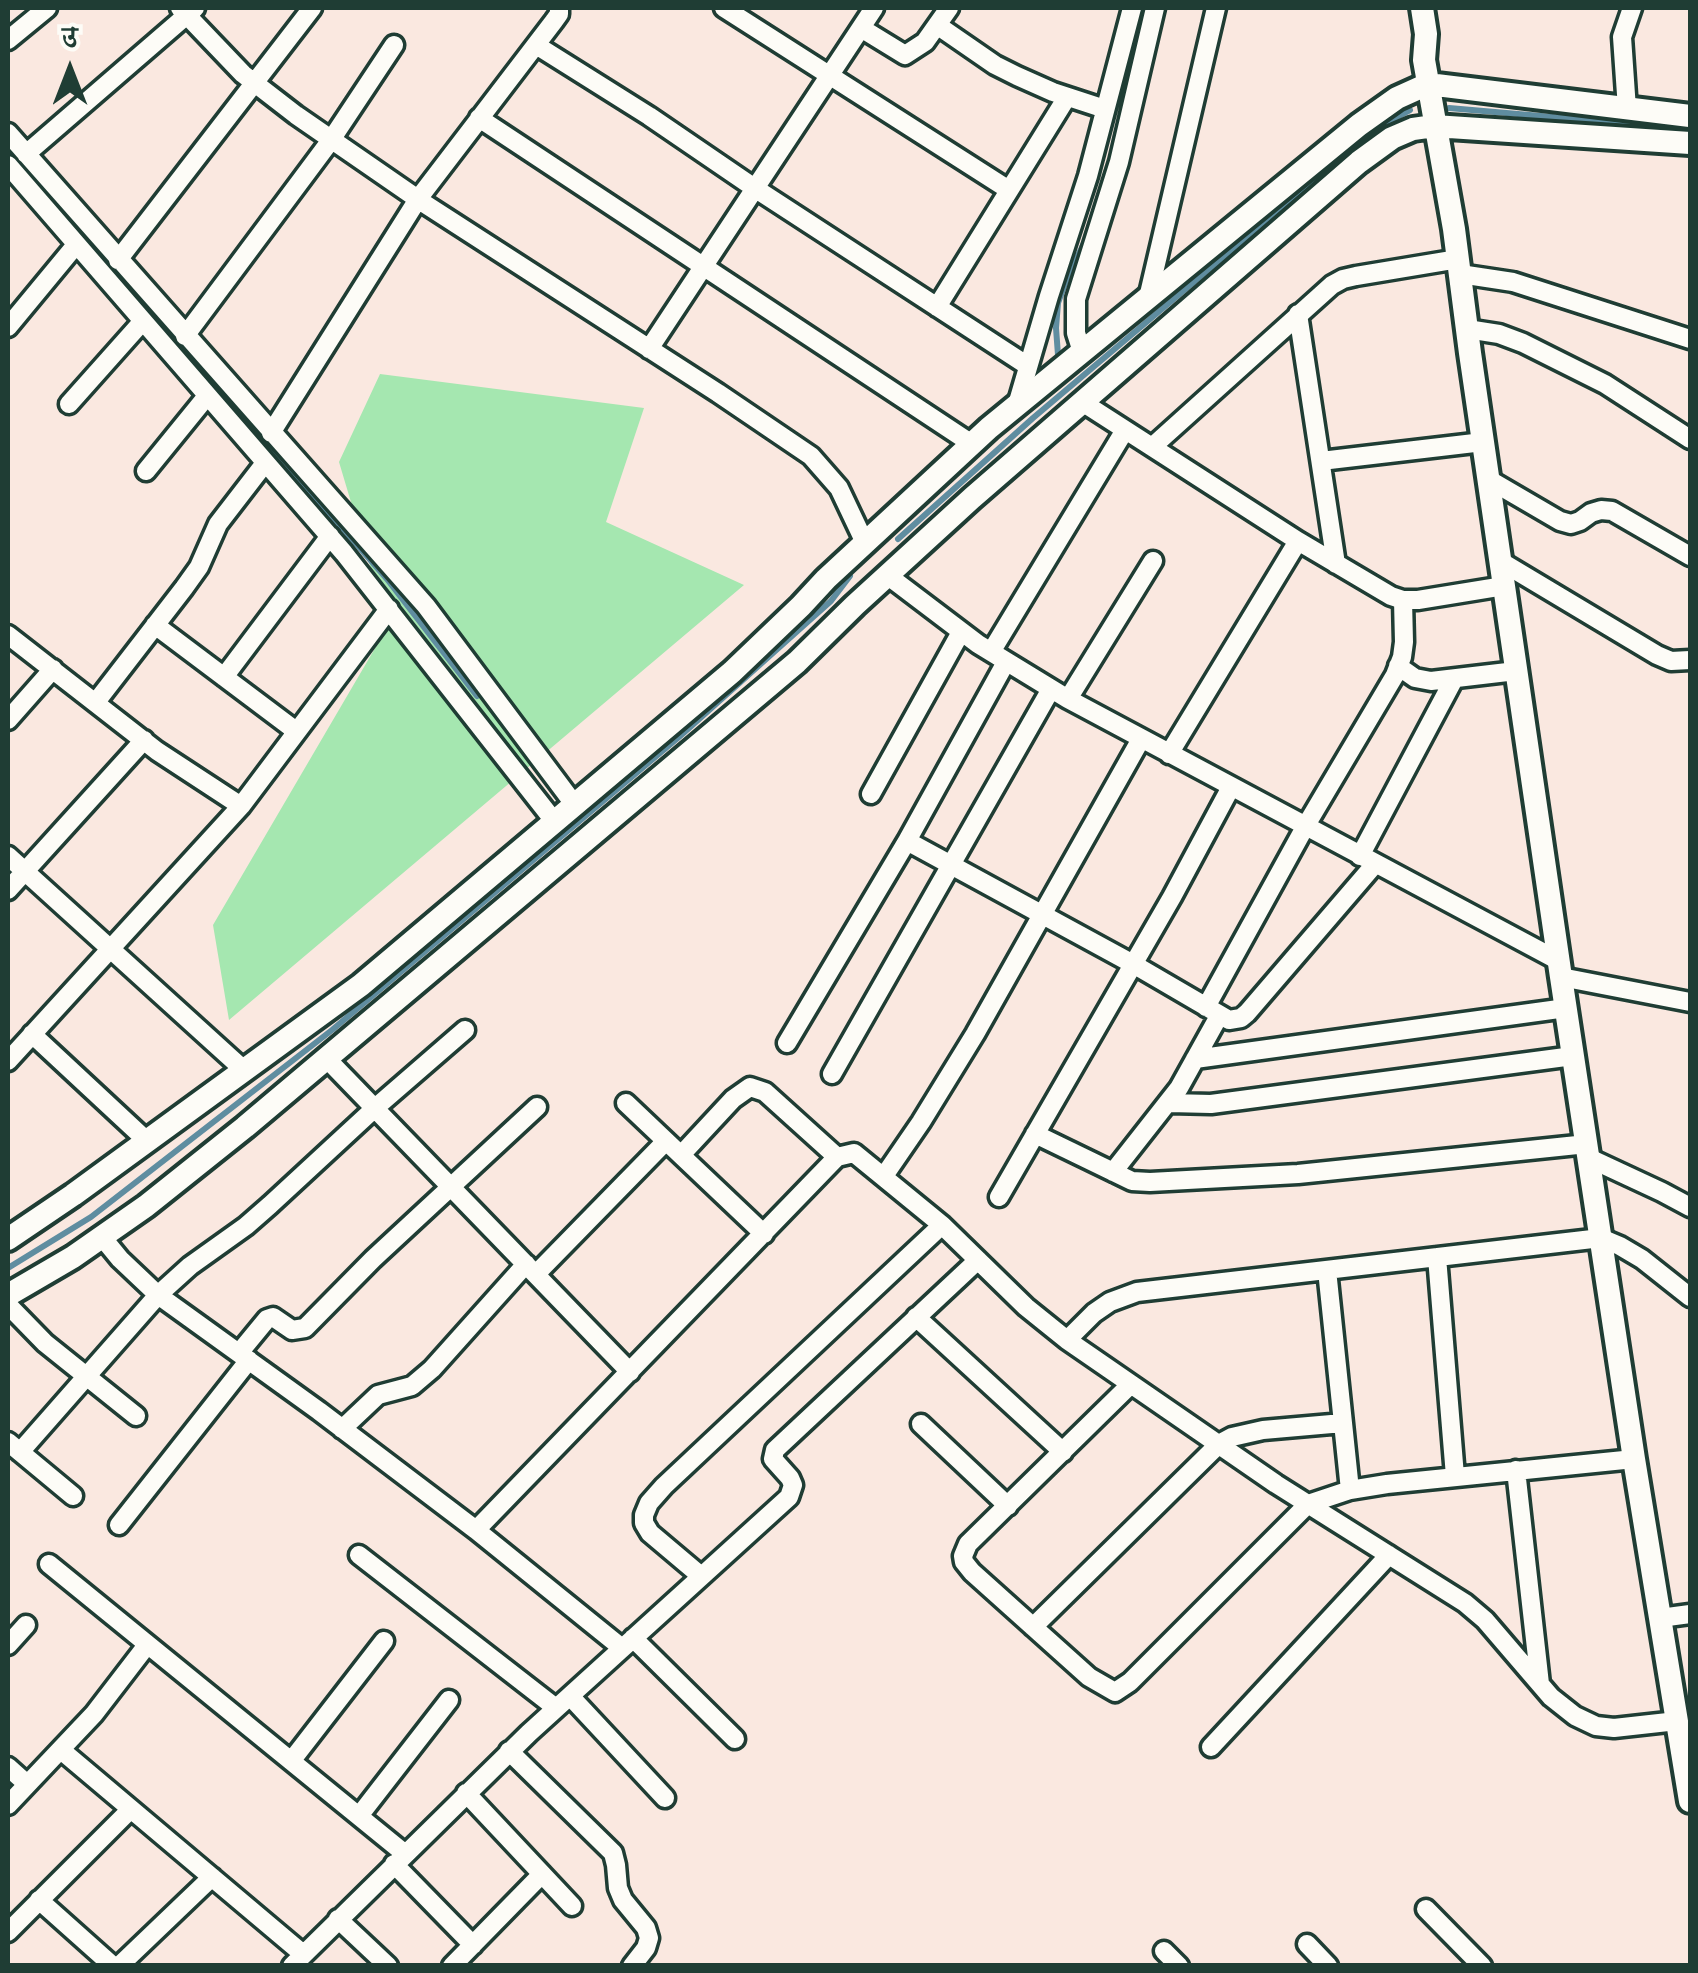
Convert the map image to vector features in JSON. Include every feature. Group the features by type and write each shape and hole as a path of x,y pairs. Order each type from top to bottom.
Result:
{"street":[{"path":"8,40 46,8"},
{"path":"118,260 312,8"},
{"path":"271,433 418,199 559,14 558,8"},
{"path":"724,8 1010,190"},
{"path":"650,349 874,8"},
{"path":"861,28 905,55 925,42 949,8"},
{"path":"1082,352 1076,333 1076,300 1118,162 1155,8"},
{"path":"1148,298 1216,8"},
{"path":"1406,8 1411,38 1424,60"},
{"path":"1422,8 1424,60 1444,163 1573,1056 1690,1795"},
{"path":"1627,109 1622,37 1632,8"},
{"path":"26,154 187,10 253,83 332,140 811,456 839,488 865,542"},
{"path":"1016,406 1088,176 1128,10"},
{"path":"937,25 995,65 1034,84 1106,109"},
{"path":"536,44 1028,366"},
{"path":"186,336 332,140 394,45"},
{"path":"8,1239 362,985 732,672 865,542 1016,406 1397,98 1428,84 1627,109 1687,111"},
{"path":"937,306 1067,96"},
{"path":"479,118 972,444"},
{"path":"8,1295 102,1237 189,1172 327,1059 797,662 1082,402 1359,162 1392,138 1434,126 1690,143"},
{"path":"8,133 426,606 564,812"},
{"path":"8,165 564,812"},
{"path":"8,327 75,246"},
{"path":"1152,447 1298,314 1343,279 1459,266 1690,339"},
{"path":"1298,314 1336,564"},
{"path":"69,404 142,322"},
{"path":"1467,329 1523,343 1604,384 1690,440"},
{"path":"146,471 207,396"},
{"path":"1082,402 1391,596 1418,600 1504,586"},
{"path":"787,1043 907,842 999,657 1126,430"},
{"path":"1321,461 1483,442"},
{"path":"96,702 199,567 218,524 266,463"},
{"path":"1488,479 1560,522 1571,524 1600,510 1612,512 1690,556"},
{"path":"224,678 330,536"},
{"path":"1169,754 1298,541"},
{"path":"1068,699 1153,561"},
{"path":"1500,561 1657,655 1671,661 1690,660"},
{"path":"887,576 962,632 1068,699 1368,860 1560,969 1690,1002"},
{"path":"1113,1172 1169,1103 1195,1060 1213,1012 1305,827 1380,703 1398,666 1404,642 1403,600"},
{"path":"8,1061 240,806 389,609"},
{"path":"155,625 296,731"},
{"path":"871,794 962,632"},
{"path":"8,635 144,740 240,806"},
{"path":"1398,666 1415,678 1431,681 1516,671"},
{"path":"8,720 54,669"},
{"path":"907,842 1133,964 1213,1012 1234,1020 1247,1013 1368,860 1454,680"},
{"path":"832,1074 1051,688"},
{"path":"884,1176 975,1034 1141,739"},
{"path":"8,890 144,740"},
{"path":"999,1197 1231,788"},
{"path":"8,856 245,1070"},
{"path":"1195,1060 1566,1008"},
{"path":"72,1496 14,1447 86,1377 158,1295 190,1266 246,1226 465,1030"},
{"path":"32,1034 147,1141"},
{"path":"1169,1103 1211,1104 1573,1056"},
{"path":"327,1059 630,1372"},
{"path":"681,1155 733,1099 750,1087 764,1092 837,1157"},
{"path":"626,1103 764,1234"},
{"path":"119,1525 267,1319 273,1317 292,1330 305,1328 373,1259 537,1108"},
{"path":"1035,1134 1132,1180 1150,1182 1588,1151 1690,1208"},
{"path":"342,1429 378,1396 412,1386 432,1369 666,1141"},
{"path":"476,1530 837,1157 854,1153 942,1225 1026,1307 1067,1340 1308,1504 1465,1603 1485,1620 1550,1697 1575,1716 1596,1726 1614,1728 1677,1721"},
{"path":"701,1576 650,1533 644,1523 649,1503 942,1225"},
{"path":"102,1237 158,1295 627,1643 734,1739"},
{"path":"1067,1340 1094,1313 1136,1292 1601,1238 1642,1259 1690,1297"},
{"path":"1437,1257 1455,1476"},
{"path":"60,1750 212,1877 297,1960 509,1751 789,1497 793,1485 773,1459 775,1450 978,1260"},
{"path":"1327,1270 1350,1490"},
{"path":"8,1305 45,1342 136,1416"},
{"path":"916,1317 1063,1452"},
{"path":"1130,1385 964,1552 964,1562 1033,1626 1089,1677 1115,1692 1308,1504 1350,1490 1634,1458"},
{"path":"1033,1626 1219,1444 1262,1430 1343,1423"},
{"path":"921,1424 1008,1506"},
{"path":"1516,1470 1540,1684"},
{"path":"359,1555 563,1702 665,1798"},
{"path":"1211,1747 1388,1555"},
{"path":"50,1564 359,1816 473,1944"},
{"path":"1660,1618 1690,1614"},
{"path":"8,1645 26,1625"},
{"path":"292,1760 384,1641"},
{"path":"8,1805 113,1693 147,1645"},
{"path":"359,1816 449,1700"},
{"path":"509,1751 612,1853 623,1900 650,1938 632,1966"},
{"path":"8,1767 27,1784"},
{"path":"466,1793 572,1906"},
{"path":"8,1932 132,1809"},
{"path":"452,1966 542,1874"},
{"path":"39,1900 116,1966 212,1877"},
{"path":"1426,1909 1469,1961"},
{"path":"338,1919 388,1966"},
{"path":"1307,1944 1328,1966"},
{"path":"1164,1950 1179,1966"}],"green space":[{"path":"380,374 644,408 606,522 744,585 229,1020 213,925 388,626 339,462"}],"waterway":[{"path":"1449,108 1690,129"},
{"path":"898,539 1033,418 1376,128 1410,110"},
{"path":"8,146 387,579 477,696"},
{"path":"1058,355 1058,303 1088,235"},
{"path":"8,1268 91,1217 332,1030 679,737 831,601 850,576"}]}
